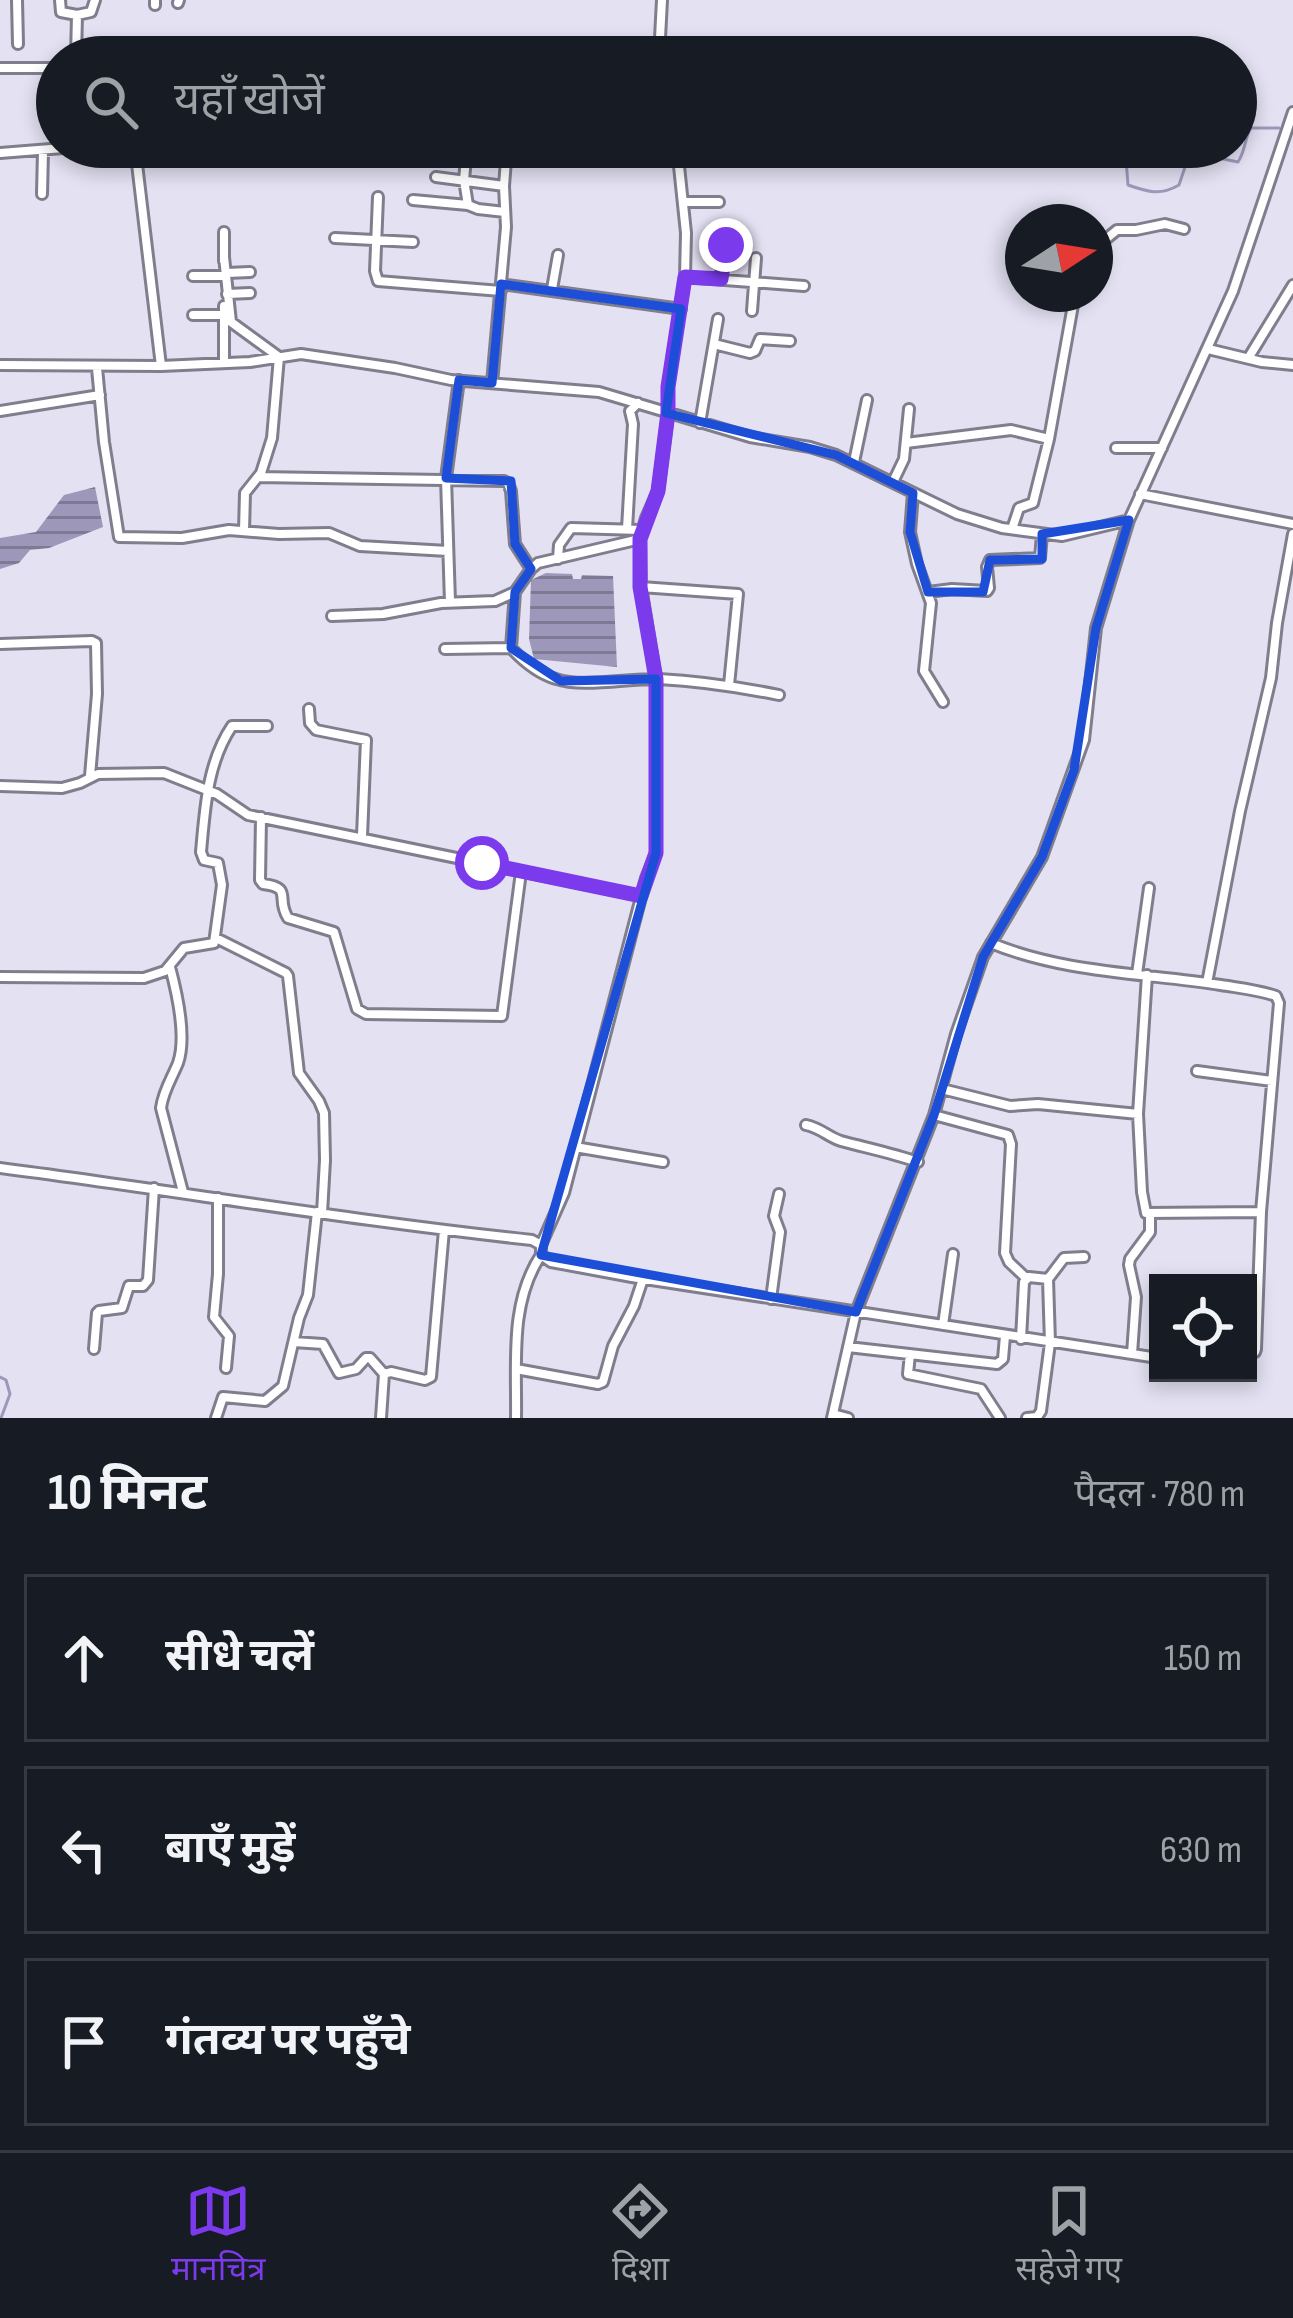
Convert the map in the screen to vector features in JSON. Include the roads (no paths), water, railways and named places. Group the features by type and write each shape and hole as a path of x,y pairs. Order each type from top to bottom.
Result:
{"street":[{"path":"17,0 18,44"},
{"path":"60,0 61,12 76,15 91,11 95,0"},
{"path":"660,36 662,0"},
{"path":"76,15 76,36"},
{"path":"0,68 36,68"},
{"path":"848,1418 832,1416 856,1312 918,1162 983,957 1042,857 1084,740 1096,628 1129,520 1233,291 1293,112"},
{"path":"0,152 36,151"},
{"path":"42,194 43,168"},
{"path":"137,168 161,366"},
{"path":"465,168 468,205"},
{"path":"492,383 506,168"},
{"path":"515,1418 517,1323 530,1271 559,1208 656,853 656,679 640,587 640,535 658,491 685,277 680,168"},
{"path":"436,177 504,186"},
{"path":"378,197 378,281 552,289 681,309"},
{"path":"412,200 505,212"},
{"path":"684,202 719,202"},
{"path":"1113,233 1165,224 1184,229"},
{"path":"224,232 231,322 279,357"},
{"path":"335,238 413,242"},
{"path":"721,279 726,245"},
{"path":"552,289 557,255"},
{"path":"752,311 756,258"},
{"path":"193,276 250,272"},
{"path":"224,362 225,274"},
{"path":"685,277 804,286"},
{"path":"1250,357 1293,286"},
{"path":"227,294 250,293"},
{"path":"1012,530 1019,508 1033,503 1073,312"},
{"path":"193,315 224,315"},
{"path":"700,423 718,319"},
{"path":"714,344 750,353 760,339 790,341"},
{"path":"1208,350 1293,365"},
{"path":"0,365 161,366 302,354 459,380 599,392 751,437 810,447 854,462 957,514 1012,530 1074,534 1129,520"},
{"path":"244,531 245,493 258,477 272,438 279,357"},
{"path":"98,368 119,537 182,538 244,531 329,533 360,547 448,551"},
{"path":"450,602 446,478 459,380"},
{"path":"0,411 100,395"},
{"path":"854,462 867,400"},
{"path":"627,529 630,413 638,403"},
{"path":"893,482 904,459 909,410"},
{"path":"906,443 1011,430 1049,440"},
{"path":"1116,448 1162,448"},
{"path":"258,477 508,483 515,544 530,568"},
{"path":"914,493 910,532 931,602 924,671 944,702"},
{"path":"1140,494 1293,524"},
{"path":"557,559 559,545 571,528 627,529 640,535"},
{"path":"928,592 987,591 990,560 1040,558 1042,534"},
{"path":"1207,983 1271,678 1293,534"},
{"path":"511,648 515,592 530,568 640,535"},
{"path":"640,587 738,594 729,686"},
{"path":"332,616 495,601 515,592"},
{"path":"0,644 96,644 98,694 90,776"},
{"path":"445,649 511,648 536,670 561,681 656,679 779,695"},
{"path":"309,709 316,730 366,740 362,836"},
{"path":"0,977 144,978 165,971 184,948 209,945 216,938 222,885 220,866 204,860 201,852 207,791 228,730 236,725 267,726"},
{"path":"0,786 62,788 90,776 164,772 222,797 243,813 641,896"},
{"path":"261,817 262,884 282,890 288,918 334,932 357,1009 366,1014 502,1016 521,872"},
{"path":"1132,1354 1136,1297 1130,1259 1150,1232 1142,1192 1138,1114 1149,888"},
{"path":"216,938 288,976 299,1073 324,1113 325,1160 310,1287 280,1390 266,1401 223,1397 216,1418"},
{"path":"991,943 1044,961 1293,999"},
{"path":"170,967 179,1007 180,1055 161,1108 183,1192"},
{"path":"1257,1322 1276,996"},
{"path":"1197,1071 1272,1081"},
{"path":"942,1089 1010,1106 1038,1104 1138,1114"},
{"path":"934,1115 1008,1136 1005,1253 1026,1278 1048,1279"},
{"path":"806,1125 836,1140 918,1162"},
{"path":"575,1147 663,1162"},
{"path":"0,1168 532,1240 551,1262 1149,1357"},
{"path":"94,1349 97,1313 122,1308 129,1286 142,1286 148,1280 154,1188"},
{"path":"770,1299 780,1232 774,1216 779,1194"},
{"path":"218,1198 214,1312 216,1322 230,1336 226,1368"},
{"path":"1150,1215 1261,1212"},
{"path":"384,1374 430,1377 444,1230"},
{"path":"943,1325 952,1254"},
{"path":"1027,1418 1041,1412 1050,1342 1048,1279 1064,1258 1084,1257"},
{"path":"1021,1339 1026,1278"},
{"path":"516,1369 603,1382 613,1346 643,1279"},
{"path":"848,1347 997,1364 1003,1360 1005,1336"},
{"path":"294,1342 323,1344 339,1372 356,1369 370,1358 384,1374 381,1418"},
{"path":"910,1354 908,1374 981,1388 1000,1418"}],"waterway":[{"path":"1257,128 1279,128"},
{"path":"1127,168 1128,185 1160,192 1179,185 1185,168"},
{"path":"0,1377 6,1380 10,1394 1,1418"}]}
